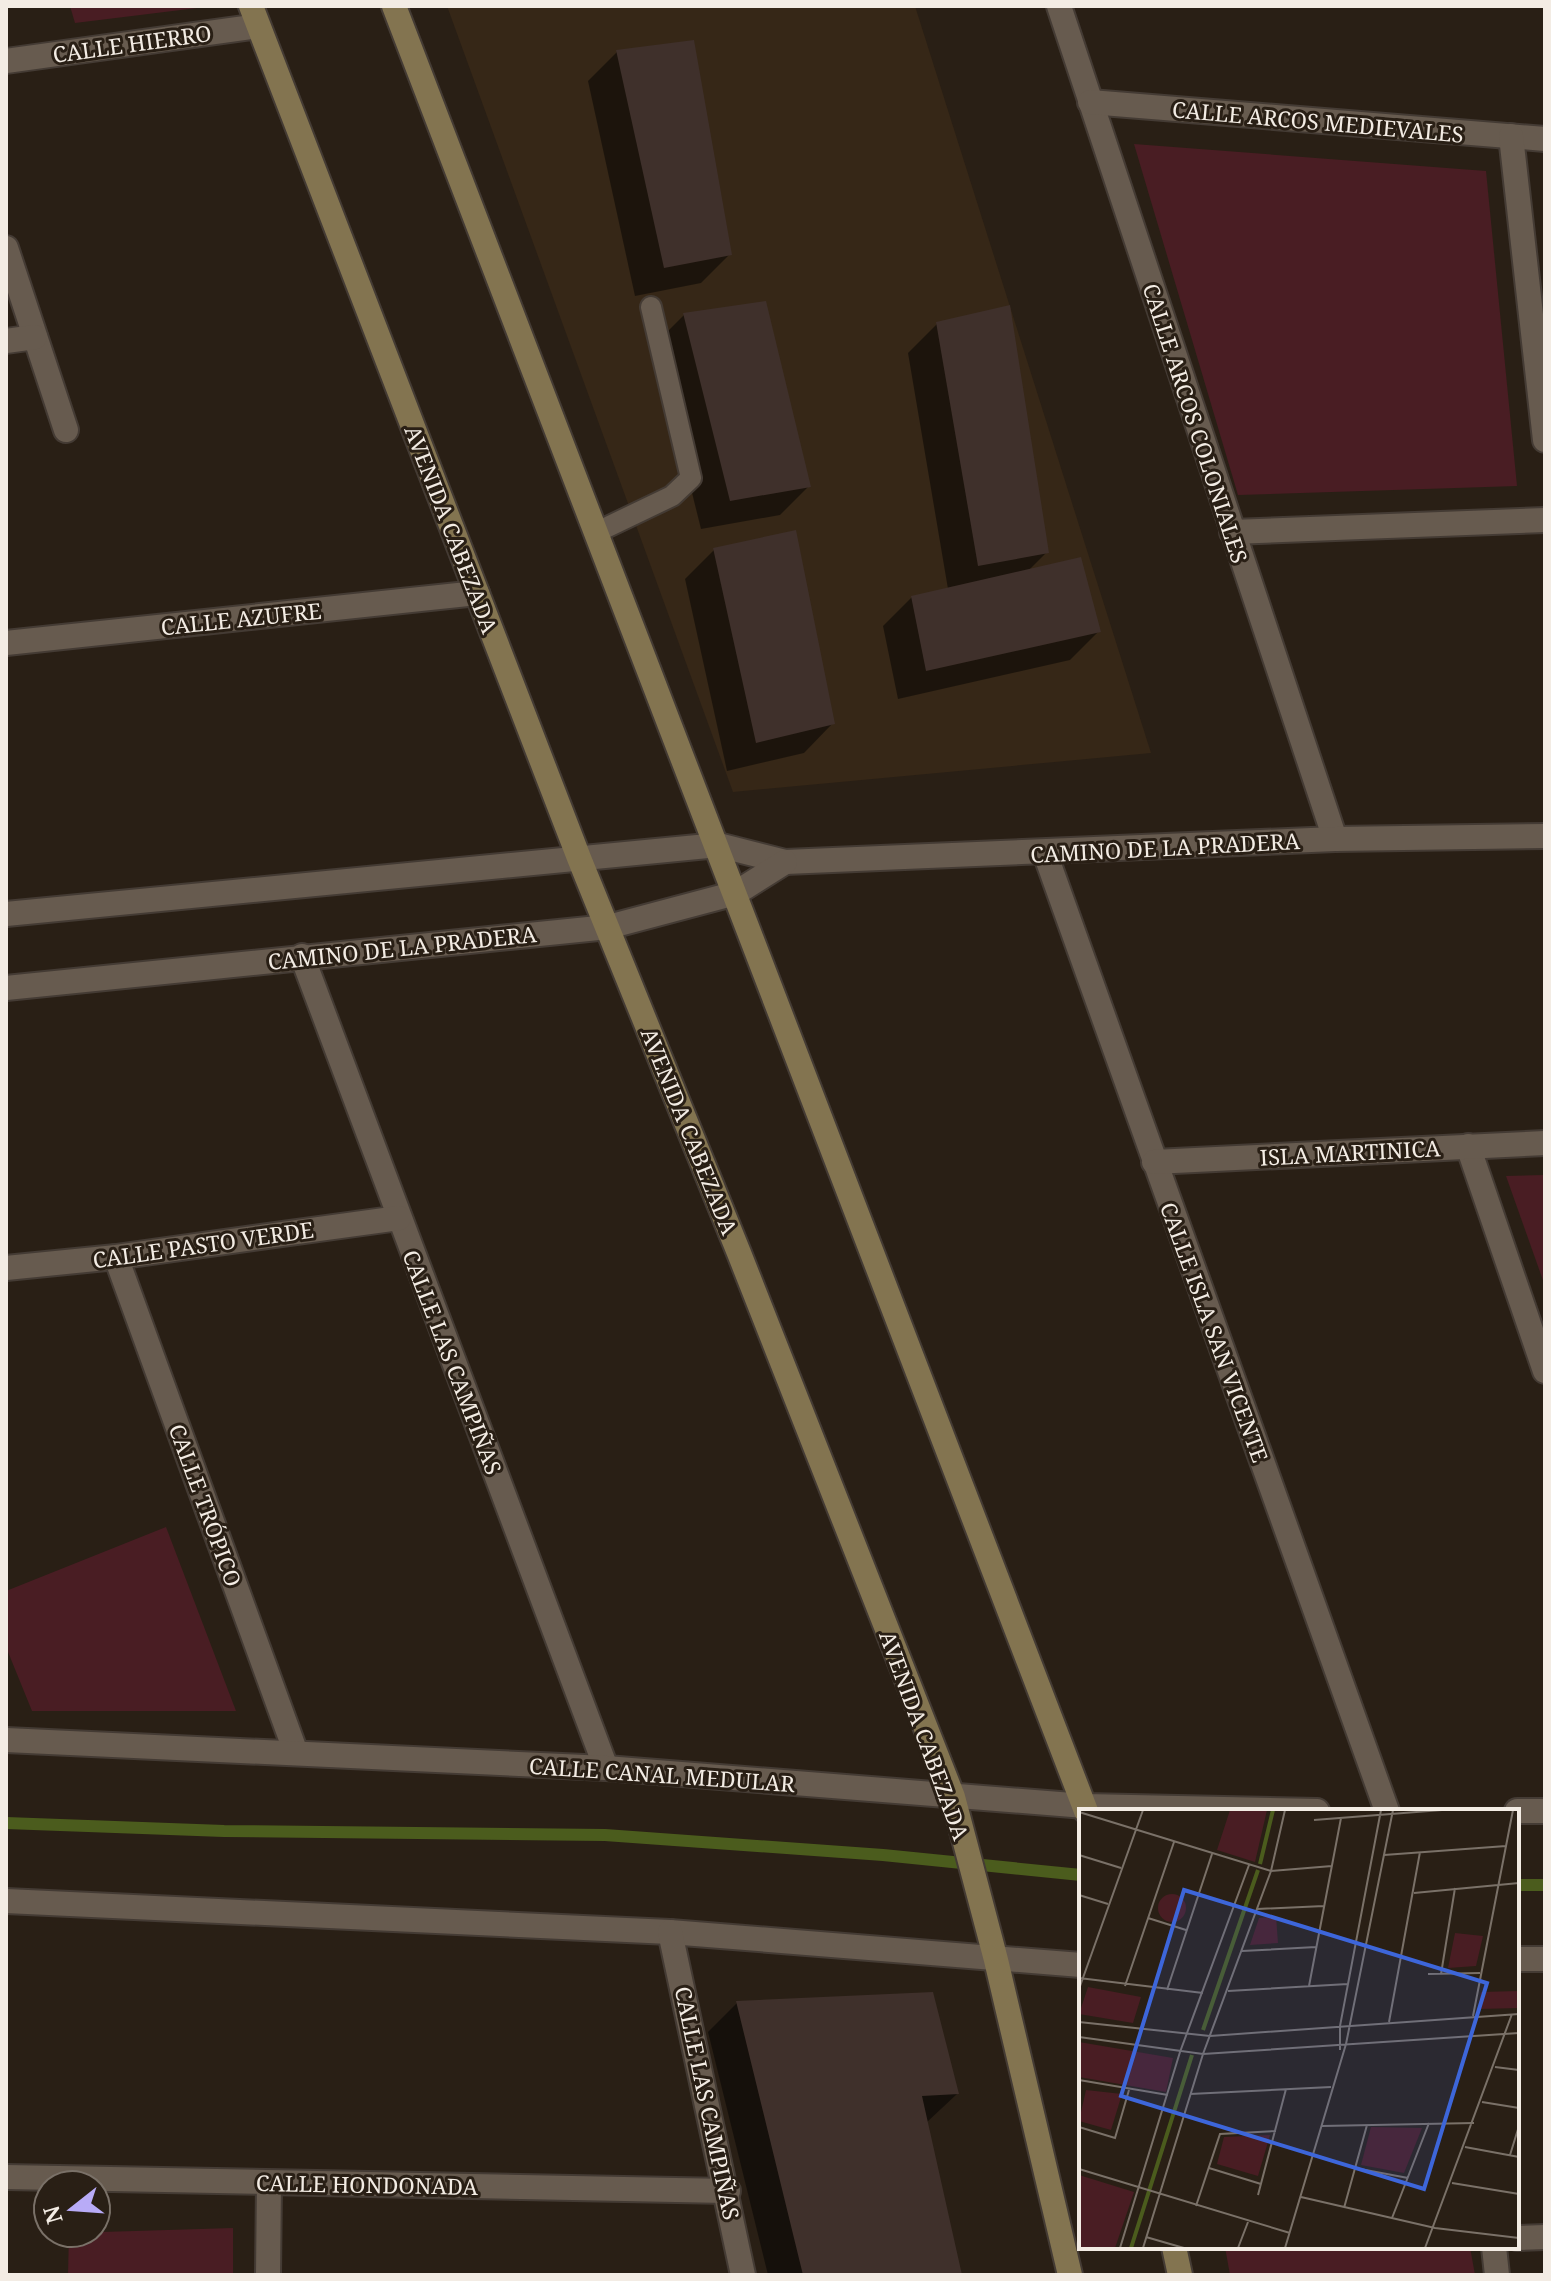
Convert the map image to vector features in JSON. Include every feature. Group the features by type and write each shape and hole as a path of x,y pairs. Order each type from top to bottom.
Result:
{"main road":[{"path":"394,6 1085,1808"},
{"name":"AVENIDA CABEZADA","path":"254,16 579,858 953,1797 987,1922 1070,2275"},
{"path":"1174,2249 1180,2275"}],"street":[{"name":"CALLE ARCOS COLONIALES","path":"1059,6 1335,839"},
{"name":"CALLE HIERRO","path":"6,61 254,16"},
{"name":"CALLE ARCOS MEDIEVALES","path":"1090,102 1545,139"},
{"path":"1511,136 1545,440"},
{"path":"6,248 66,430"},
{"path":"6,341 35,337"},
{"path":"1232,532 1545,520"},
{"name":"CALLE AZUFRE","path":"6,643 477,593"},
{"name":"CAMINO DE LA PRADERA","path":"6,914 718,845 785,862 1335,839 1545,836"},
{"name":"CALLE ISLA SAN VICENTE","path":"1045,853 1386,1809"},
{"name":"CAMINO DE LA PRADERA","path":"6,988 608,927 736,893 785,862"},
{"name":"CALLE LAS CAMPIÑAS","path":"302,956 606,1768"},
{"name":"ISLA MARTINICA","path":"1154,1162 1545,1143"},
{"path":"1468,1146 1545,1371"},
{"name":"CALLE PASTO VERDE","path":"6,1268 116,1257 399,1218"},
{"name":"CALLE TRÓPICO","path":"116,1257 296,1753"},
{"name":"CALLE CANAL MEDULAR","path":"6,1740 606,1768 1085,1808 1162,1809"},
{"path":"1519,1811 1545,1811"},
{"path":"6,1901 670,1932 1079,1965"},
{"name":"CALLE LAS CAMPIÑAS","path":"670,1932 728,2191 743,2275"},
{"path":"1519,1959 1545,1959"},
{"name":"CALLE HONDONADA","path":"6,2177 728,2191"},
{"path":"268,2275 269,2183"},
{"path":"1519,2238 1545,2237"},
{"path":"1494,2249 1497,2275"}],"lane":[{"path":"595,533 672,496 691,478 651,307"}],"shaded area":[{"path":"70,6 196,6 197,8 75,23"},
{"path":"447,6 915,6 1151,753 733,792"},
{"path":"1134,144 1486,171 1517,486 1238,495"},
{"path":"1545,1175 1545,1286 1506,1176"},
{"path":"166,1527 236,1711 32,1711 6,1647 6,1591"},
{"path":"233,2228 233,2275 68,2275 69,2249 112,2249 112,2232"},
{"path":"1225,2249 1470,2249 1475,2275 1230,2275"}],"building":[{"path":"694,40 732,255 664,268 616,50"},
{"path":"766,301 811,487 730,501 683,313"},
{"path":"1010,305 1049,553 978,566 936,322"},
{"path":"796,530 835,724 756,743 713,548"},
{"path":"1081,557 1101,632 926,671 911,596"},
{"path":"933,1992 959,2094 922,2096 962,2275 803,2275 736,2001"}],"waterway":[{"path":"6,1823 224,1831 605,1835 883,1855 1079,1875"},
{"path":"1519,1885 1545,1885"}]}
